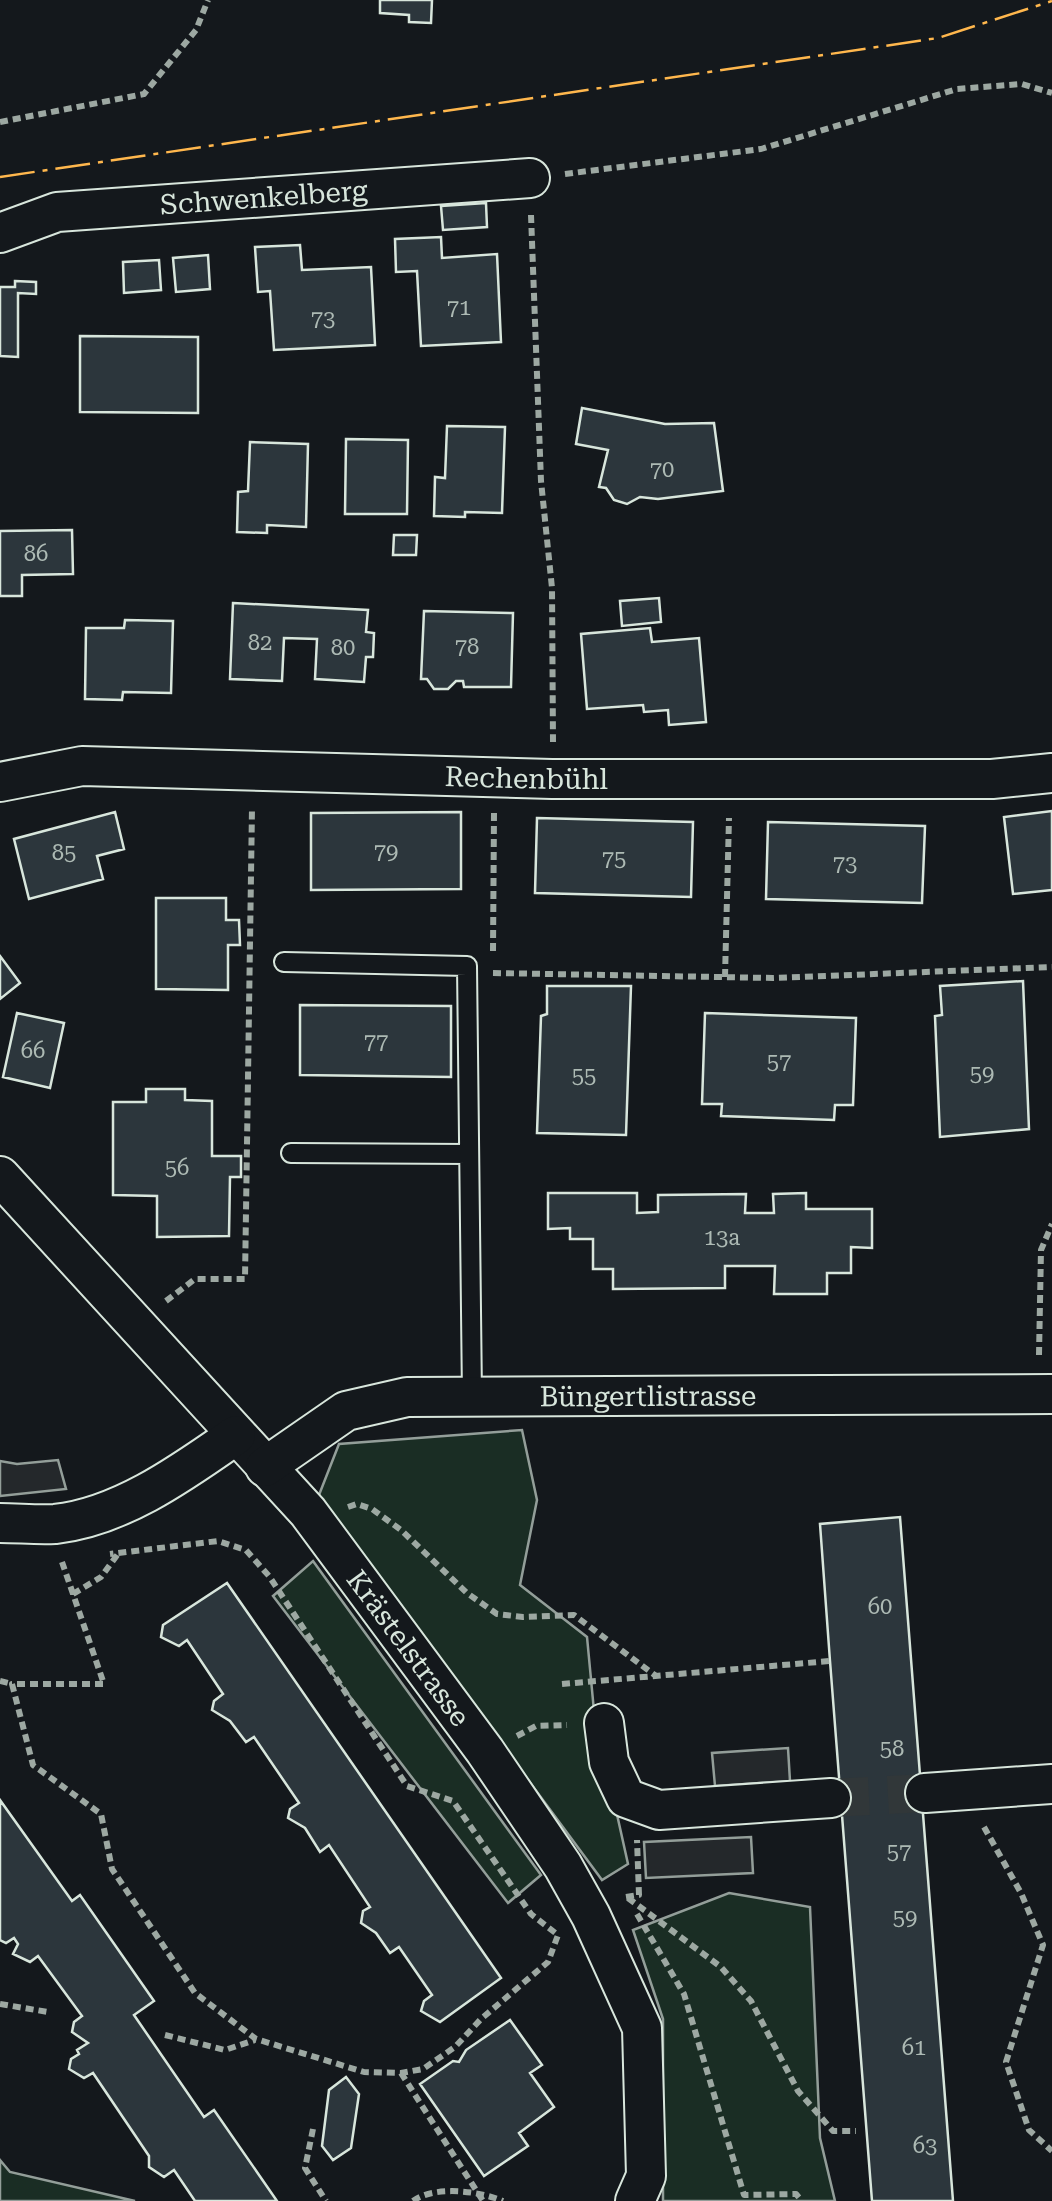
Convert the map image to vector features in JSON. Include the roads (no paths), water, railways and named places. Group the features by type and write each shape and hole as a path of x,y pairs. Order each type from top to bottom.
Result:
{"street":[{"name":"Schwenkelberg","path":"0,234 57,212 530,178"},
{"name":"Rechenbühl","path":"0,782 82,766 552,779 992,779 1052,773"},
{"name":"Krästelstrasse","path":"0,1176 313,1519 564,1866 592,1916 642,2028 646,2176 635,2201"},
{"name":"Büngertlistrasse","path":"265,1467 346,1411 407,1398 1046,1394"},
{"path":"0,1523 55,1524 103,1514 191,1466 236,1435"},
{"path":"604,1723 610,1762 626,1798 660,1810 831,1798"},
{"path":"925,1793 1052,1784"}],"lane":[{"path":"284,962 467,966 472,1397"},
{"path":"291,1153 469,1154"}],"tunnel":[{"path":"831,1798 925,1793"}]}
